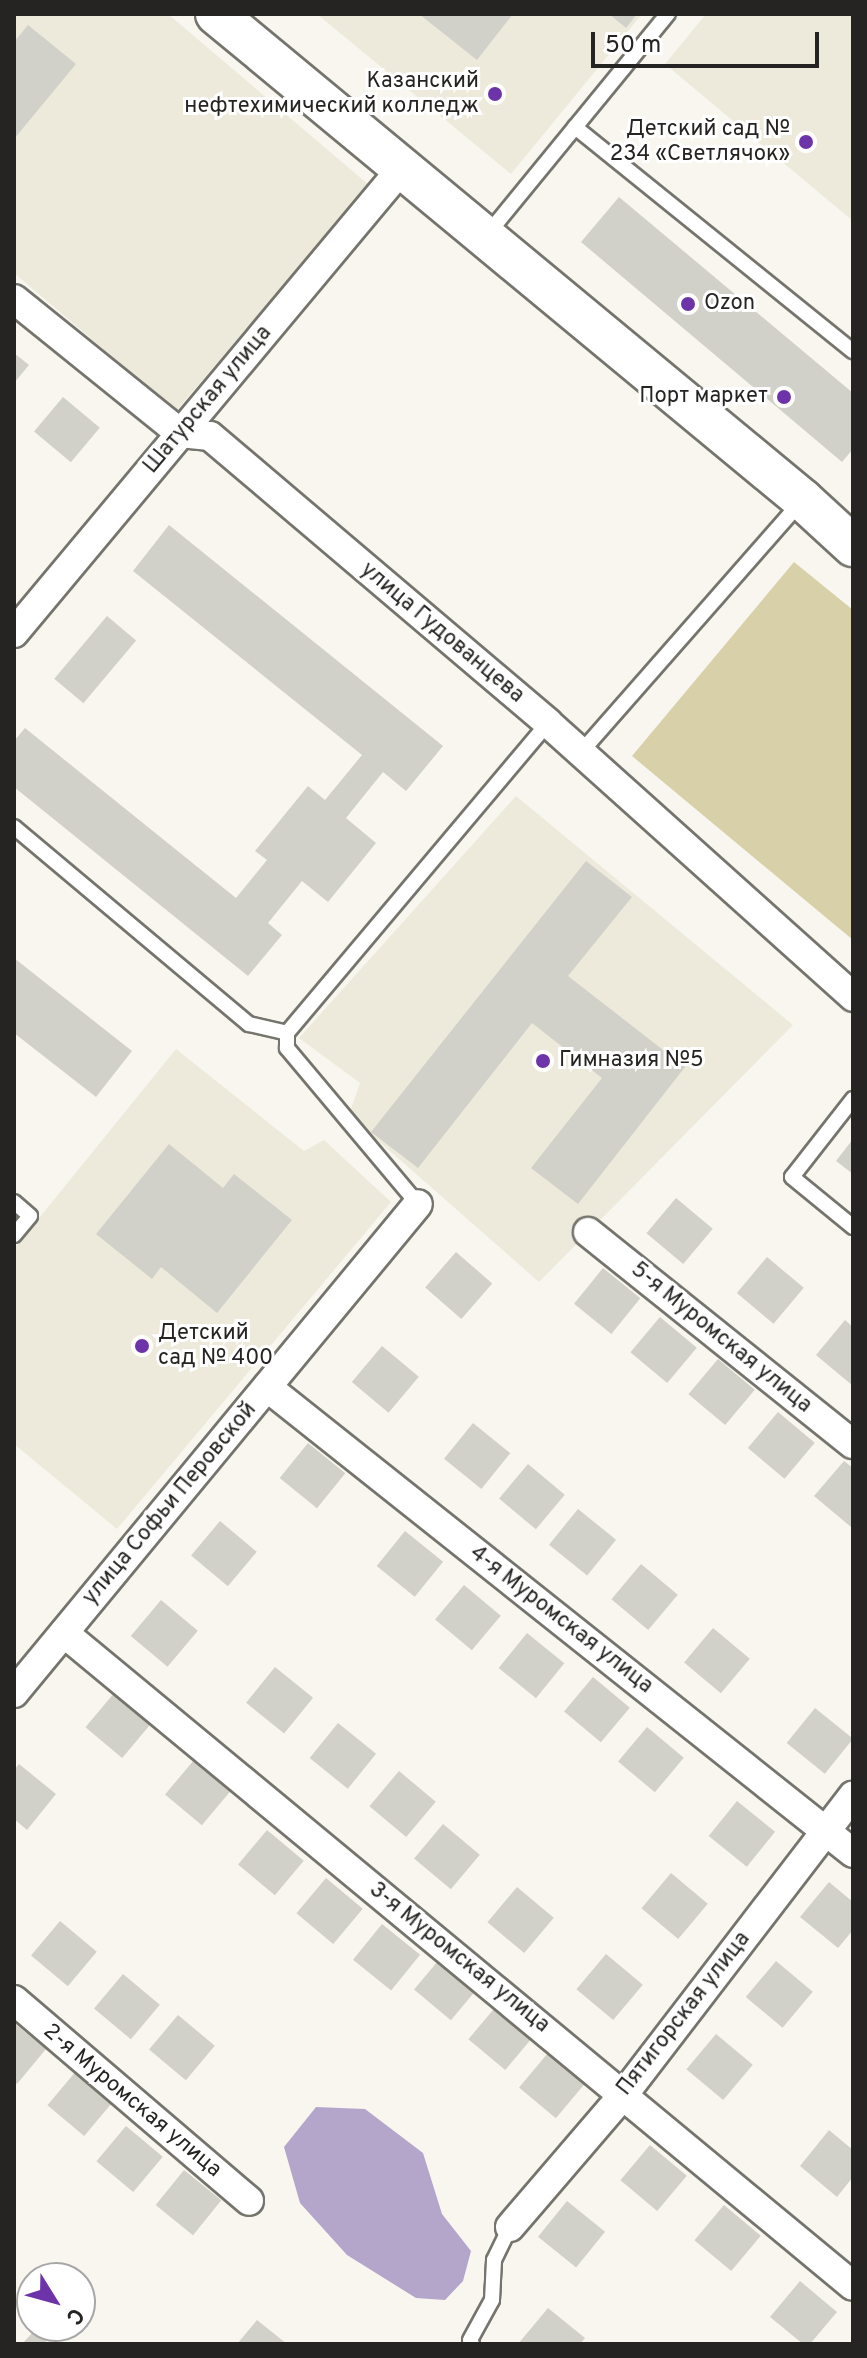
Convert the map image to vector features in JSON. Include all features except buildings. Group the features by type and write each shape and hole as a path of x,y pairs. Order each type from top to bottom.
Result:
{"street":[{"path":"216,14 852,543"},
{"name":"Шатурская улица","path":"14,633 403,167"},
{"name":"улица Гудованцева","path":"14,299 180,433 210,436 548,723 853,997"},
{"name":"улица Софьи Перовской","path":"14,1693 418,1204"},
{"name":"5-я Муромская улица","path":"588,1232 853,1444"},
{"name":"4-я Муромская улица","path":"267,1387 853,1853"},
{"name":"3-я Муромская улица","path":"64,1633 853,2286"},
{"name":"Пятигорская улица","path":"510,2227 624,2094 853,1796"},
{"name":"2-я Муромская улица","path":"14,2000 249,2201"}],"lane":[{"path":"485,237 668,14"},
{"path":"575,127 853,351"},
{"path":"581,752 803,500"},
{"path":"418,1204 287,1048 287,1033 548,723"},
{"path":"14,827 249,1024 287,1033"},
{"path":"853,1099 792,1177 853,1227"},
{"path":"14,1202 30,1216 14,1235"},
{"path":"472,2344 492,2300 494,2260 510,2227"}],"shaded area":[{"path":"14,14 168,14 369,185 176,411 14,273"},
{"name":"Казанский нефтехимический колледж","path":"317,14 642,14 511,174"},
{"name":"Детский сад № 234 «Светлячок»","path":"706,14 853,14 853,221 665,64"},
{"path":"794,562 853,610 853,940 632,756"},
{"name":"Гимназия №5","path":"516,796 793,1025 539,1282 349,1115 360,1083 299,1038"},
{"name":"Детский сад № 400","path":"176,1049 304,1151 324,1140 391,1202 117,1529 14,1444 14,1249"},
{"path":"316,2107 365,2109 423,2153 442,2214 471,2251 463,2281 445,2300 416,2298 347,2255 300,2203 284,2147"}],"place":[{"name":"Казанский нефтехимический колледж","path":"495,94"},
{"name":"Детский сад № 234 «Светлячок»","path":"806,142"},
{"name":"Ozon","path":"688,304"},
{"name":"Порт маркет","path":"784,397"},
{"name":"Гимназия №5","path":"543,1061"},
{"name":"Детский сад № 400","path":"142,1346"}]}
